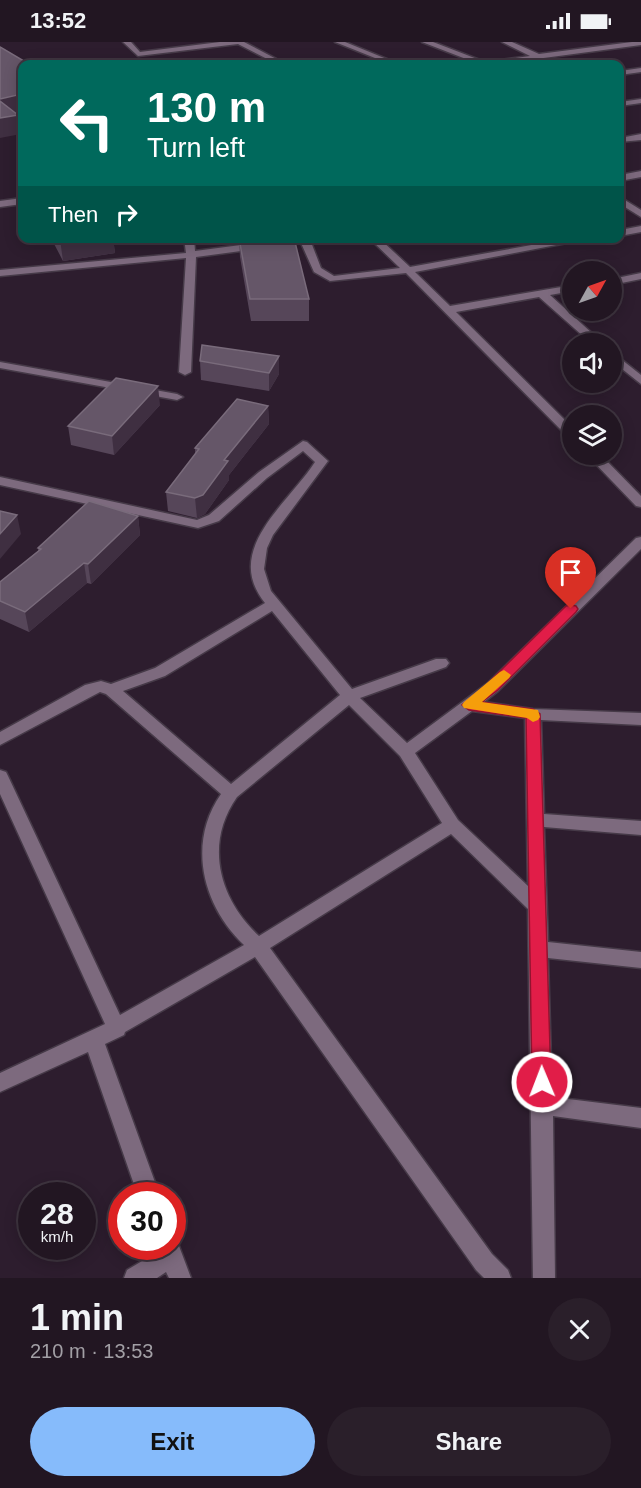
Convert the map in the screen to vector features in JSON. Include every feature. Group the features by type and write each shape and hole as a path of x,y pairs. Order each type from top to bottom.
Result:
{"street":[{"path":"127,42 138,54"},
{"path":"138,54 238,42 248,44 275,60"},
{"path":"339,42 385,60"},
{"path":"426,42 474,60"},
{"path":"506,42 541,58"},
{"path":"593,42 607,48"},
{"path":"522,60 641,43"},
{"path":"135,60 138,54"},
{"path":"624,72 641,69"},
{"path":"624,103 641,101"},
{"path":"624,139 641,136"},
{"path":"624,177 641,174"},
{"path":"624,200 641,200"},
{"path":"0,204 18,202"},
{"path":"624,202 641,214"},
{"path":"624,232 641,229"},
{"path":"185,372 191,255 190,243"},
{"path":"0,273 191,255 282,243"},
{"path":"306,243 318,274 324,278 334,279 408,270 561,243"},
{"path":"378,243 562,424"},
{"path":"622,280 641,276"},
{"path":"628,279 641,290"},
{"path":"448,310 562,290"},
{"path":"541,293 586,333"},
{"path":"622,364 641,381"},
{"path":"0,365 177,397"},
{"path":"0,481 198,524 214,518 263,475 303,445 322,461 266,535 257,561 258,574 264,592 349,696 406,752 452,825 538,907"},
{"path":"603,465 641,503"},
{"path":"406,752 493,687 641,541"},
{"path":"111,690 160,672 274,604"},
{"path":"441,663 349,696 231,794 220,808 212,828 211,849 216,892 234,923 258,946 484,1262 500,1278"},
{"path":"0,740 90,689 101,686 111,690 231,794"},
{"path":"469,705 533,714 641,719"},
{"path":"533,714 544,1278"},
{"path":"0,776 117,1029"},
{"path":"536,820 641,828"},
{"path":"0,1083 117,1029 258,946 452,825"},
{"path":"538,949 641,960"},
{"path":"94,1041 144,1182"},
{"path":"542,1105 641,1118"},
{"path":"135,1278 159,1260"},
{"path":"173,1260 180,1278"}],"building":[{"path":"0,47 22,60 18,60 18,95 0,99"},
{"path":"0,101 18,115 0,118"},
{"path":"240,243 295,243 309,299 250,299"},
{"path":"202,345 279,356 269,373 200,361"},
{"path":"116,378 158,386 112,436 68,426"},
{"path":"237,399 268,406 224,460 228,461 203,495 195,498 166,492 199,449 195,448"},
{"path":"89,501 138,516 88,564 84,563 25,612 0,601 0,582 41,549 38,548"},
{"path":"0,511 17,515 0,534"}],"slow traffic":[{"path":"504,675 493,687 469,705 533,714 533,717"}],"route":[{"path":"542,1082 533,714 469,705 493,687 571,609"}]}
